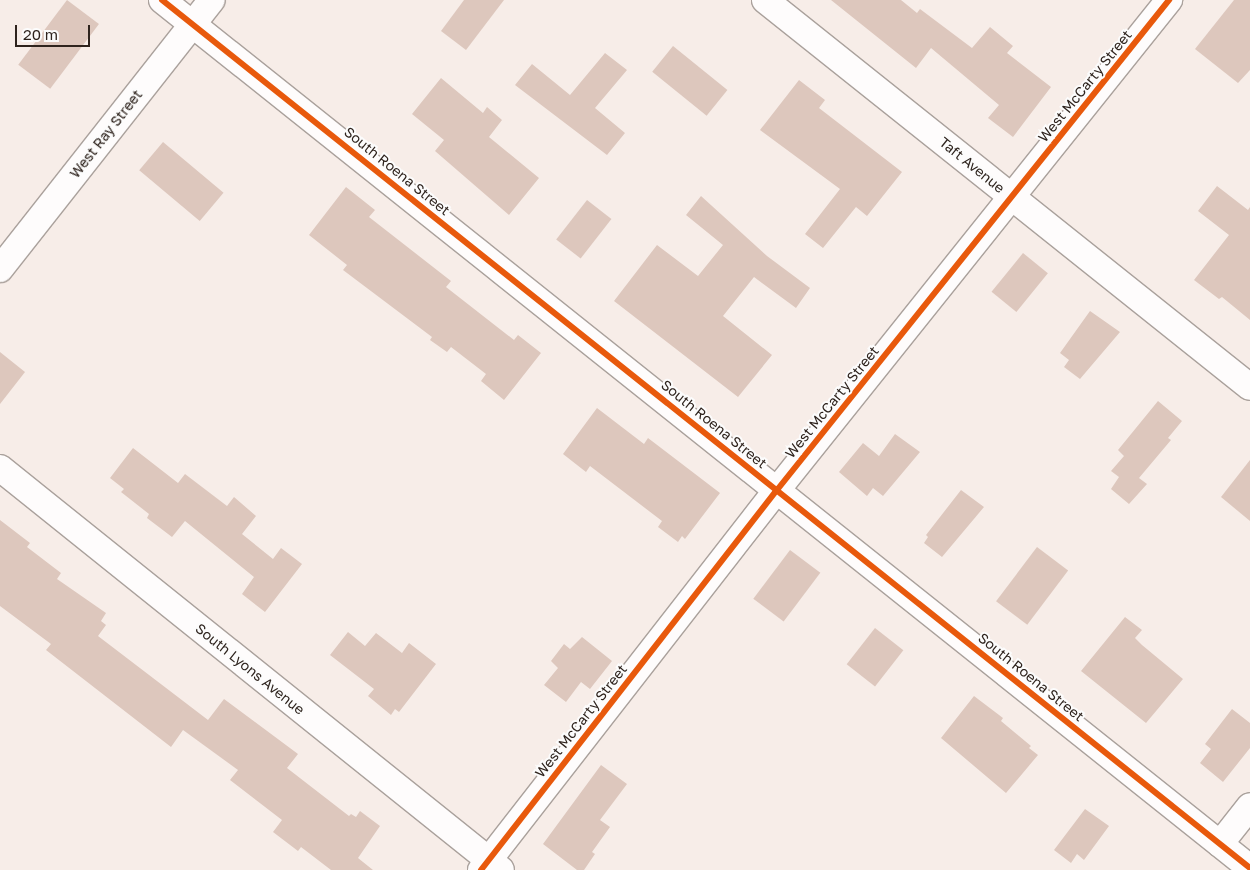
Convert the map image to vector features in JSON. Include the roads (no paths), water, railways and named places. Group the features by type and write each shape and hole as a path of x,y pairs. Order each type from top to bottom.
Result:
{"street":[{"name":"South Roena Street","path":"162,0 1250,868"},
{"name":"West Ray Street","path":"0,268 212,0"},
{"name":"Taft Avenue","path":"765,0 1250,386"},
{"name":"West McCarty Street","path":"490,867 777,490 1170,0"},
{"name":"South Lyons Avenue","path":"0,468 490,867"},
{"path":"1220,844 1250,806"}]}
